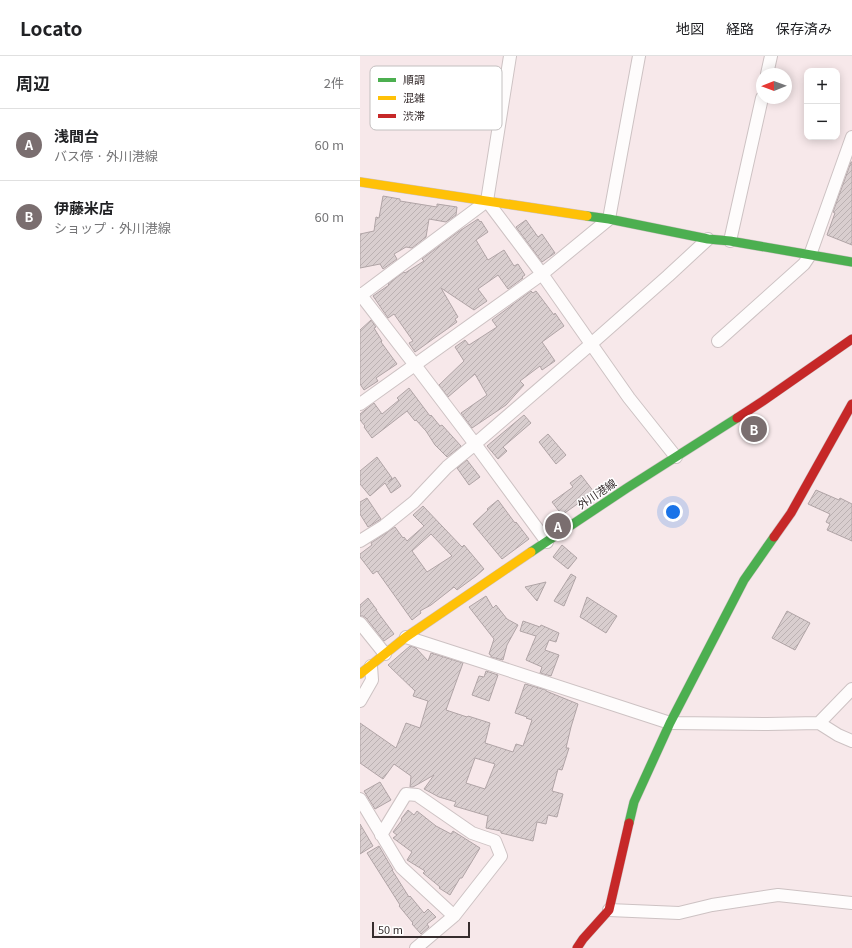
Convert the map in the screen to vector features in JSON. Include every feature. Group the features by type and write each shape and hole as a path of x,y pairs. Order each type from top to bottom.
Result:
{"street":[{"path":"502,106 510,56"},
{"path":"360,404 542,274 609,219 639,56"},
{"path":"768,68 771,56"},
{"path":"730,241 761,104"},
{"path":"498,130 487,201 360,295 475,444 547,542"},
{"path":"718,341 804,264 810,255 852,137"},
{"path":"360,182 609,219 708,239 730,241 852,262"},
{"path":"487,201 542,274 629,398 676,457"},
{"path":"360,540 384,526 414,502 446,467 475,444 591,344 708,239"},
{"name":"外川港線","path":"360,674 406,637 627,488 763,401 852,339"},
{"path":"577,948 583,939 609,910 634,802 670,723 744,580 791,513 852,404"},
{"path":"360,623 385,654"},
{"path":"406,637 670,723 819,723 838,735 852,741"},
{"path":"360,701 372,680 371,666"},
{"path":"819,723 852,689"},
{"path":"381,835 406,794 417,795 472,833 495,841 501,856 454,916 416,948"},
{"path":"360,799 401,867 454,916"},
{"path":"609,910 680,913 712,905 778,895 852,903"}],"building":[{"path":"851,162 852,245 827,235 835,213 833,212"},
{"path":"383,196 400,199 400,201 437,207 437,204 457,207 456,215 446,222 429,219 426,237 412,248 406,247 394,254 397,259 383,269 380,264 360,268 360,234 374,231 376,217 379,218"},
{"path":"478,219 488,232 476,240 488,260 504,250 514,266 518,264 525,275 508,289 498,275 478,289 487,301 474,310 441,288 458,317 455,319 457,322 415,352 409,343 413,341 394,314 388,318 373,296 404,272 405,273 424,261 422,259"},
{"path":"526,220 538,237 542,234 555,253 542,262 516,227"},
{"path":"531,291 533,293 536,291 564,326 542,342 555,361 542,370 540,366 520,381 524,385 506,405 472,428 461,413 487,395 475,374 448,397 439,385 464,361 455,347 465,340 469,345 497,327 492,320"},
{"path":"371,320 376,327 374,328 382,341 381,342 397,364 376,378 378,381 364,390 360,384 360,330"},
{"path":"409,388 430,416 431,415 440,426 442,425 461,446 447,457 435,445 426,431 407,411 372,438 360,420 360,414 374,403 382,414 399,400 397,398"},
{"path":"524,415 531,423 503,447 507,451 498,459 487,446"},
{"path":"548,434 566,455 556,464 539,442"},
{"path":"377,457 392,478 388,482 395,477 401,486 391,493 385,483 370,496 360,484 360,471"},
{"path":"467,460 480,477 469,485 457,468"},
{"path":"581,475 594,492 562,515 552,502 573,487 570,483"},
{"path":"816,490 839,500 840,498 852,504 852,541 827,530 830,524 826,522 830,514 808,504"},
{"path":"367,498 381,519 368,527 360,514 360,502"},
{"path":"498,500 529,539 502,559 473,524"},
{"path":"423,506 462,547 464,545 484,569 457,590 454,587 431,605 420,611 421,613 412,620 377,571 373,574 360,557 360,554 372,545 371,543 395,527 407,541 424,526 413,515","holes":["431,534 452,556 427,572 412,551"]},
{"path":"562,545 577,558 568,569 553,557"},
{"path":"571,574 576,577 564,606 554,601"},
{"path":"546,582 537,601 525,587"},
{"path":"486,596 493,608 496,605 507,619 518,625 507,645 503,660 491,657 489,654 494,639 469,607"},
{"path":"587,597 617,616 606,633 580,617"},
{"path":"368,598 394,634 384,641 366,618 360,616 360,605"},
{"path":"787,611 810,623 795,650 772,638"},
{"path":"523,621 540,627 541,625 559,633 556,642 549,640 545,650 559,655 551,676 540,673 542,667 526,660 536,636 520,631"},
{"path":"410,646 416,648 428,661 431,653 463,663 446,710 490,723 485,743 513,752 516,744 523,746 532,720 515,713 525,684 546,690 578,704 566,748 569,748 562,770 558,769 552,791 563,794 557,817 548,815 546,824 537,822 533,841 486,828 488,816 454,806 456,802 439,797 424,789 434,775 413,787 410,787 411,776 394,764 383,779 360,763 360,723 396,748 406,723 420,728 428,701 413,696 415,691 388,665","holes":["475,758 495,764 485,789 466,783"]},
{"path":"486,671 498,675 489,701 472,695 479,676 484,677"},
{"path":"380,782 391,800 375,809 364,791"},
{"path":"408,810 414,815 417,811 436,826 451,834 453,831 480,848 450,895 439,888 440,887 423,873 425,871 407,860 412,852 393,838 397,835 393,832"},
{"path":"360,824 373,846 360,854"},
{"path":"379,846 409,897 410,896 424,913 428,909 436,917 427,924 429,927 421,934 399,906 400,905 367,853"}],"traffic: fast":[{"path":"587,216 708,239 730,241 852,262"},
{"path":"531,552 627,488 737,418"},
{"path":"629,823 634,802 670,723 744,580 774,537"}],"traffic: slow":[{"path":"360,182 587,216"},
{"path":"360,674 406,637 531,552"}],"traffic: jam":[{"path":"737,418 852,339"},
{"path":"774,537 791,513 852,404"},
{"path":"577,948 583,939 609,910 629,823"}],"place":[{"name":"伊藤米店","path":"754,429"},
{"name":"浅間台","path":"558,526"}]}
